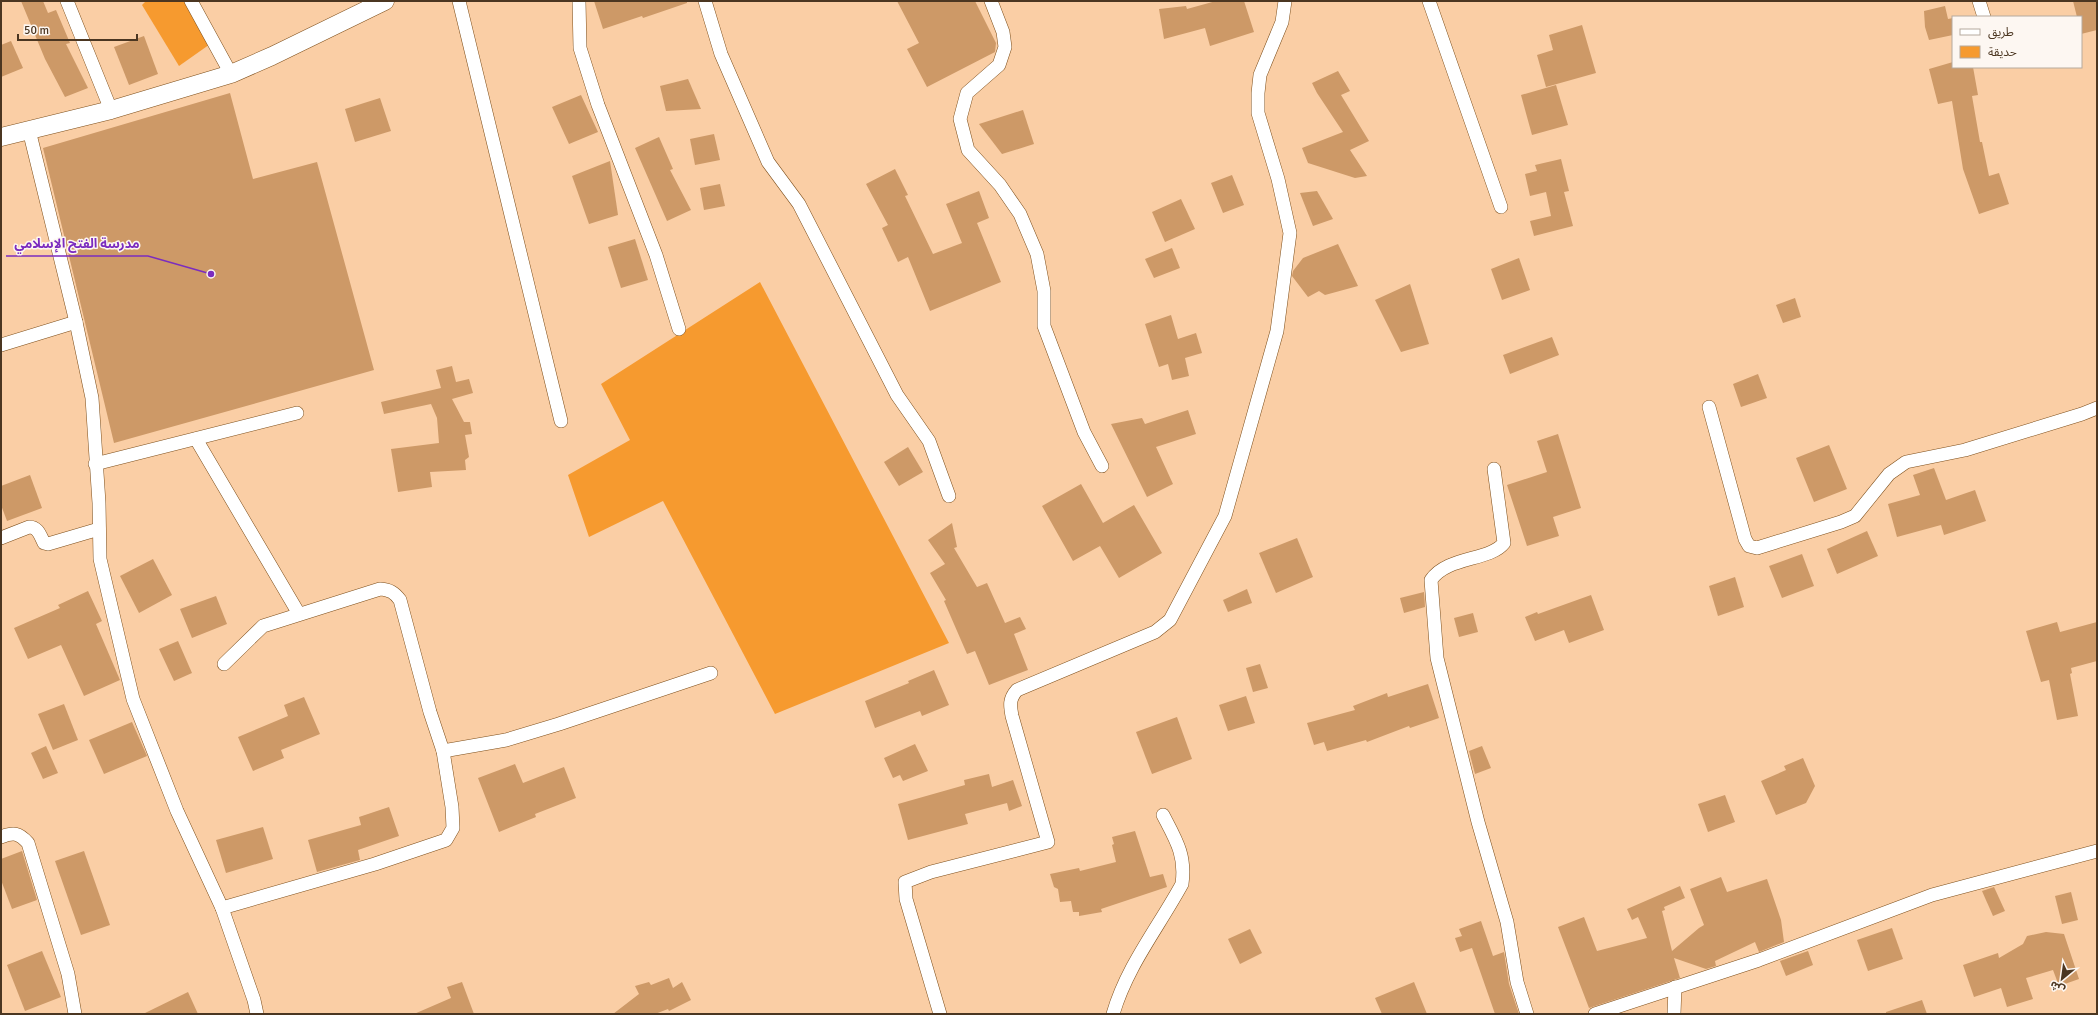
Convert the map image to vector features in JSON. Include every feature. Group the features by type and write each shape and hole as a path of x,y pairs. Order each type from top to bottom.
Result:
{"street":[{"path":"67,1 111,110"},
{"path":"191,1 231,74"},
{"path":"1,137 111,110 231,74 272,56 385,1"},
{"path":"459,1 561,421"},
{"path":"579,1 580,48 598,105 656,255 679,329"},
{"path":"705,1 721,54 768,162 799,204 897,395 929,441 949,496"},
{"path":"991,1 1002,32 1005,47 999,65 968,93 960,119 968,150 1000,185 1020,214 1036,254 1044,291 1044,326 1084,432 1102,466"},
{"path":"940,1014 906,899 905,882 931,872 1048,842 1012,716 1010,703 1012,696 1017,690 1155,632 1170,620 1226,516 1277,331 1287,260 1290,233 1278,179 1258,113 1260,75 1282,22 1285,1"},
{"path":"1429,1 1501,207"},
{"path":"1979,1 1984,16"},
{"path":"29,130 76,322 92,398 100,559 133,699 177,811 222,908 254,1000 257,1014"},
{"path":"1,345 76,322"},
{"path":"1708,407 1745,540 1749,546 1757,548 1841,522 1855,516 1889,474 1906,462 1964,450 2082,414 2097,408"},
{"path":"95,464 297,413"},
{"path":"196,438 299,614"},
{"path":"1494,469 1504,543 1499,549 1471,557 1436,571 1430,580 1437,658 1478,822 1507,922 1516,982 1527,1014"},
{"path":"1,538 29,527 33,527 37,530 44,543 48,544 99,529"},
{"path":"222,908 375,864 446,840 453,828 452,807 443,751 430,712 400,600 390,590 380,589 263,626 224,664"},
{"path":"443,751 506,740 551,727 712,673"},
{"path":"1113,1014 1120,992 1130,969 1182,884 1184,869 1180,848 1163,815"},
{"path":"1,836 13,832 20,835 28,843 68,974 75,1014"},
{"path":"1595,1014 1759,960 1932,895 2097,851"},
{"path":"1674,1014 1675,987"}],"green space":[{"path":"146,1 190,1 213,42 179,66 142,5"},
{"path":"760,282 949,643 775,714 663,501 589,537 568,475 630,440 601,384"}],"building":[{"path":"21,1 43,1 48,13 56,10 70,43 66,44 88,88 65,97 45,59"},
{"path":"594,1 687,1 687,3 643,18 642,16 603,29"},
{"path":"897,1 975,1 996,43 995,52 927,87 907,49 919,43"},
{"path":"1216,1 1244,1 1254,32 1210,46 1205,28 1164,39 1159,9 1186,6 1187,9"},
{"path":"2073,1 2097,1 2097,30 2082,34 2082,16 2077,16"},
{"path":"1945,6 1948,19 1952,18 1952,35 1929,40 1925,27 1924,11"},
{"path":"1582,25 1596,73 1546,87 1537,55 1553,50 1549,35"},
{"path":"144,36 158,74 129,85 114,47"},
{"path":"11,41 23,68 1,77 1,45"},
{"path":"1952,62 1952,68 1973,68 1978,95 1972,96 1980,142 1982,142 1989,176 1999,173 2009,204 1979,214 1963,169 1952,101 1938,104 1929,69"},
{"path":"1338,71 1350,91 1341,95 1369,141 1350,150 1367,176 1355,178 1308,163 1302,148 1343,132 1312,83"},
{"path":"688,79 701,109 666,111 660,86"},
{"path":"1556,85 1568,125 1532,135 1521,95"},
{"path":"230,93 253,179 317,162 374,370 114,443 43,148"},
{"path":"581,95 598,132 569,144 552,107"},
{"path":"380,98 391,131 355,142 345,109"},
{"path":"1023,110 1034,144 1002,154 979,124"},
{"path":"714,134 720,160 695,165 690,139"},
{"path":"659,137 673,169 670,170 691,210 667,221 635,148"},
{"path":"1561,159 1569,191 1564,192 1573,226 1534,236 1530,221 1551,216 1546,192 1530,196 1525,174 1537,171 1535,165"},
{"path":"610,161 618,215 589,224 572,176"},
{"path":"895,169 908,195 905,196 933,254 962,243 946,204 979,191 989,218 977,223 1001,282 930,311 908,257 898,262 882,228 888,225 866,184"},
{"path":"1232,175 1244,205 1223,213 1211,183"},
{"path":"720,184 725,206 704,210 700,188"},
{"path":"1317,191 1333,219 1313,226 1300,193"},
{"path":"1181,199 1195,229 1165,242 1152,212"},
{"path":"635,239 648,280 621,288 608,247"},
{"path":"1338,244 1358,286 1325,295 1319,291 1308,297 1292,276 1293,271 1303,258"},
{"path":"1172,248 1180,268 1154,278 1145,259"},
{"path":"1519,258 1530,290 1502,300 1491,269"},
{"path":"1410,284 1429,344 1401,352 1375,300"},
{"path":"1795,298 1801,317 1783,323 1776,305"},
{"path":"1171,315 1178,339 1196,333 1202,353 1185,358 1189,376 1172,380 1168,364 1159,367 1145,324"},
{"path":"1552,337 1559,355 1510,374 1503,355"},
{"path":"452,366 456,382 469,379 473,393 452,399 464,422 470,422 472,434 465,435 469,457 465,460 466,470 430,472 432,487 398,492 391,449 439,443 437,418 431,404 384,414 381,402 441,388 436,370"},
{"path":"1758,374 1767,398 1741,407 1733,384"},
{"path":"1188,410 1196,434 1156,447 1173,484 1147,497 1111,424 1142,418 1145,424"},
{"path":"1558,434 1581,508 1553,517 1559,536 1527,546 1507,485 1547,472 1537,441"},
{"path":"1829,445 1847,489 1814,502 1796,458"},
{"path":"908,447 923,472 899,486 884,462"},
{"path":"1934,468 1946,500 1975,490 1986,521 1944,535 1941,525 1897,537 1888,504 1920,495 1913,475"},
{"path":"30,475 42,508 7,521 1,505 1,486"},
{"path":"1081,484 1103,523 1134,505 1162,553 1119,578 1100,546 1073,561 1042,506"},
{"path":"952,523 957,547 954,548 977,587 987,583 1005,623 1020,617 1026,629 1014,634 1028,670 989,685 975,651 967,654 944,601 946,600 930,573 945,564 928,540"},
{"path":"1867,531 1878,556 1837,574 1827,549"},
{"path":"1297,538 1313,577 1276,593 1259,553"},
{"path":"1802,554 1814,586 1782,598 1769,566"},
{"path":"153,559 172,595 139,613 120,576"},
{"path":"1735,577 1744,607 1718,616 1709,586"},
{"path":"1247,589 1252,603 1228,612 1223,600"},
{"path":"88,591 102,621 96,624 120,680 84,696 61,645 28,659 14,628 60,608 58,605"},
{"path":"1424,592 1425,607 1404,613 1400,598"},
{"path":"1591,595 1604,630 1569,643 1564,630 1535,641 1525,617 1537,612 1538,614"},
{"path":"216,596 227,624 192,638 180,609"},
{"path":"1473,613 1478,632 1459,637 1454,618"},
{"path":"2057,622 2060,632 2097,622 2097,661 2071,668 2072,673 2070,674 2078,716 2057,720 2049,680 2041,682 2026,631"},
{"path":"178,641 192,673 174,681 159,649"},
{"path":"1260,664 1268,688 1253,692 1246,668"},
{"path":"934,670 949,705 922,716 920,711 875,728 865,701 909,683 908,681"},
{"path":"1428,684 1439,718 1410,728 1409,726 1367,742 1366,740 1327,751 1324,742 1314,745 1307,723 1355,710 1353,706 1387,693 1388,697"},
{"path":"1246,696 1255,723 1228,731 1219,705"},
{"path":"304,697 320,734 281,750 284,758 253,771 238,737 288,716 284,705"},
{"path":"64,704 78,740 53,750 38,714"},
{"path":"1177,717 1192,759 1152,774 1136,732"},
{"path":"132,722 147,756 104,774 89,740"},
{"path":"915,744 928,771 903,781 900,775 893,778 884,758"},
{"path":"46,746 58,773 43,779 31,753"},
{"path":"1482,746 1491,768 1475,774 1469,751"},
{"path":"1803,758 1815,786 1806,803 1776,815 1761,781 1786,770 1784,766"},
{"path":"515,764 523,783 564,767 576,798 535,814 536,817 499,832 478,778"},
{"path":"989,774 992,787 1013,780 1022,806 1009,811 1007,803 965,814 968,824 908,840 898,804 965,785 964,780"},
{"path":"1725,795 1735,822 1708,832 1698,804"},
{"path":"389,807 399,836 358,850 360,860 317,872 308,840 361,825 359,817"},
{"path":"263,827 273,859 226,873 216,840"},
{"path":"1135,831 1150,877 1163,874 1167,887 1101,909 1102,912 1079,916 1079,912 1073,912 1071,901 1060,902 1058,889 1054,887 1050,874 1079,868 1080,871 1116,862 1112,845 1114,844 1112,837"},
{"path":"22,851 37,900 12,909 1,880 1,859"},
{"path":"84,851 110,925 81,935 55,861"},
{"path":"1721,877 1727,892 1767,879 1781,920 1784,942 1759,952 1755,942 1715,961 1716,966 1706,969 1674,958 1680,978 1589,1008 1558,927 1584,917 1597,951 1647,938 1638,917 1632,920 1627,909 1680,886 1685,898 1664,907 1665,910 1662,911 1672,951 1704,925 1690,889"},
{"path":"1994,887 2005,911 1993,916 1982,891"},
{"path":"2071,892 2078,920 2062,924 2055,896"},
{"path":"1481,921 1493,956 1504,952 1509,984 1519,1014 1495,1014 1472,948 1460,952 1455,938 1462,936 1459,929"},
{"path":"1892,928 1903,959 1868,971 1857,940"},
{"path":"1250,929 1262,953 1240,964 1228,939"},
{"path":"2046,932 2064,934 2079,979 2059,986 2053,970 2026,978 2033,999 2007,1007 2001,988 1974,997 1963,965 1998,953 1999,958 2023,944 2027,936"},
{"path":"42,951 61,997 25,1011 7,965"},
{"path":"1808,951 1813,965 1786,976 1780,961"},
{"path":"669,978 673,988 682,982 691,1000 669,1011 668,1009 655,1014 613,1014 639,994 635,986 649,982 651,985"},
{"path":"462,982 474,1014 414,1014 451,998 447,987"},
{"path":"1414,982 1427,1014 1382,1014 1375,998"},
{"path":"188,992 198,1014 143,1014"},
{"path":"1922,1000 1927,1014 1886,1014 1886,1012"}],"place":[{"name":"مدرسة الفتح الإسلامي","path":"211,274"}]}
